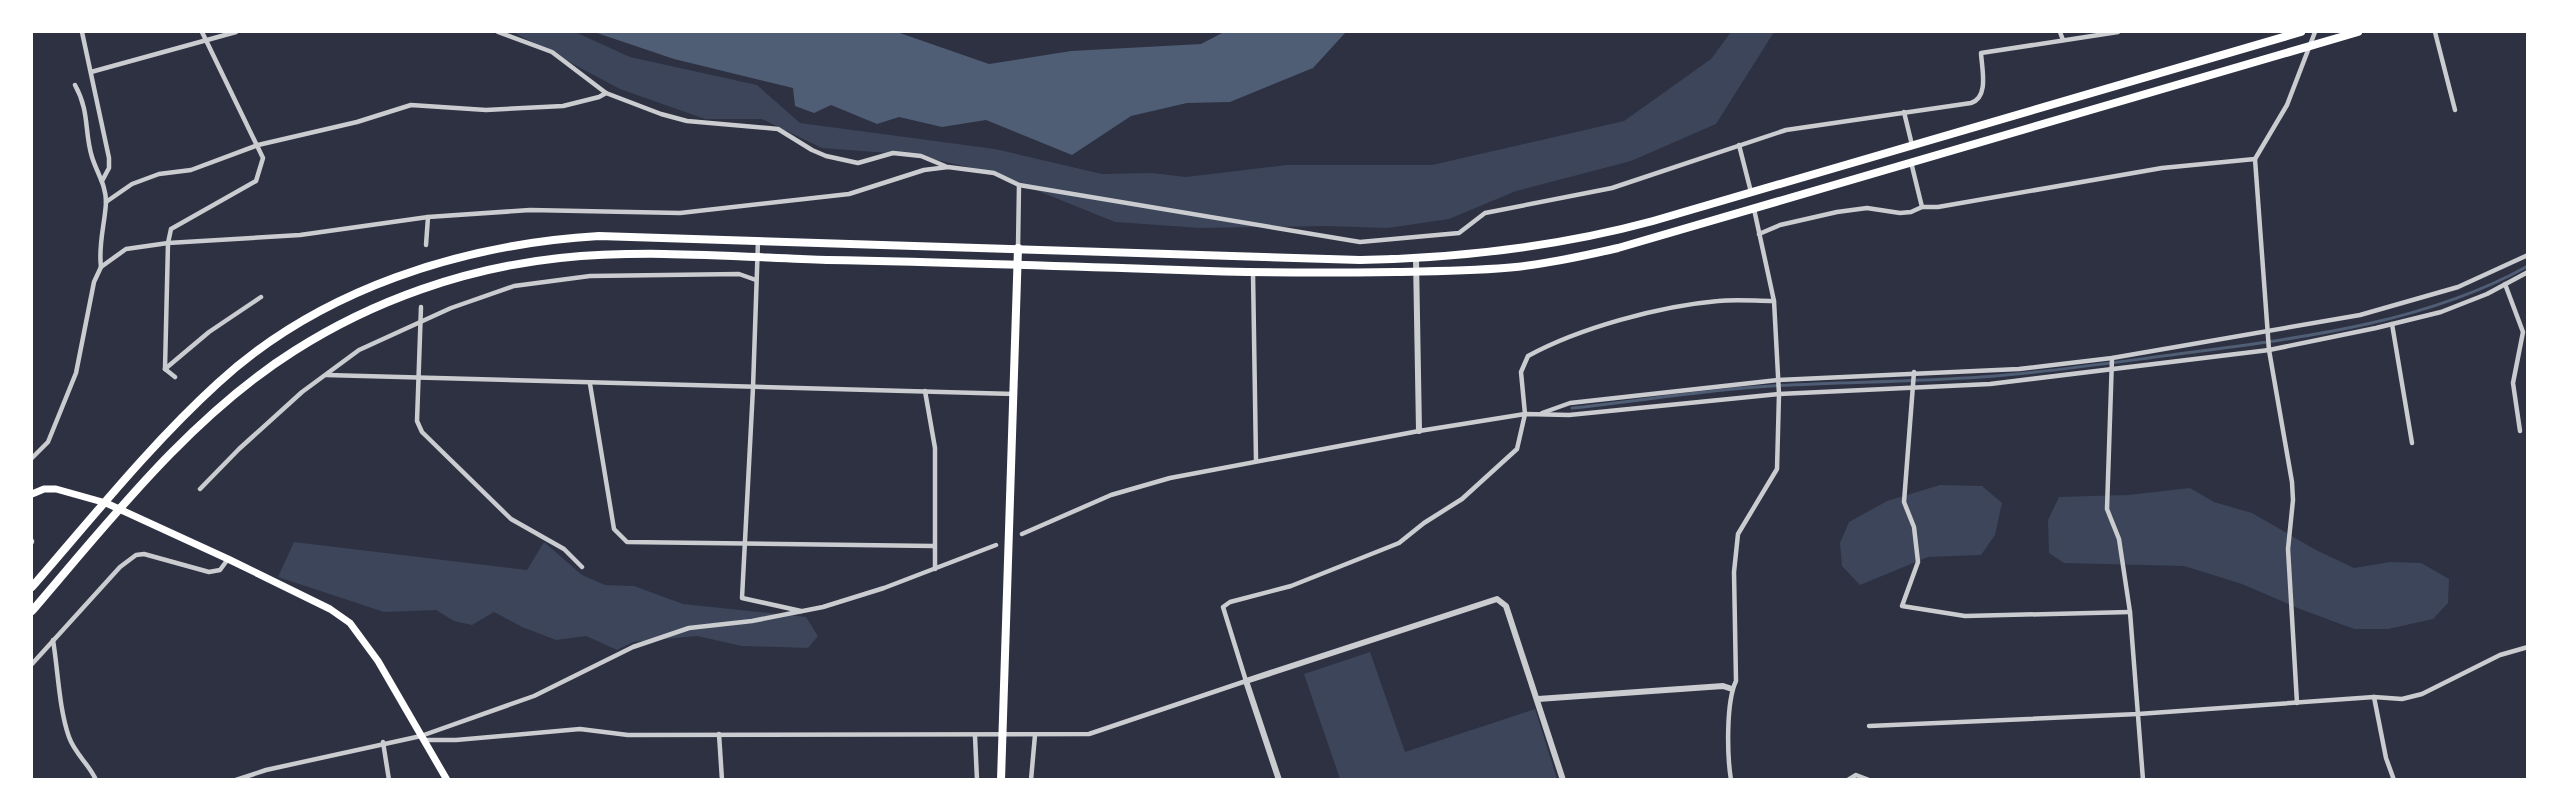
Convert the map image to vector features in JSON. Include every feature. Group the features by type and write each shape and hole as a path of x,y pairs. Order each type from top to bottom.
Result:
{"main road":[{"path":"32,587 218,382 285,331 354,293 435,265 476,254 558,239 599,236 1348,259 1416,259 1477,254 1566,242 1616,231 2301,32"},
{"path":"32,611 119,510 182,444 231,398 262,373 328,331 401,296 480,272 561,258 660,255 1253,273 1477,271 1564,260 1618,248 1754,209 2358,32"},
{"path":"1001,780 1018,248"},
{"path":"32,494 44,489 56,489 106,503 330,609 350,623 378,661 447,780"}],"street":[{"path":"82,32 109,158 109,168 102,181"},
{"path":"165,369 168,243 171,229 256,181 263,158 202,32"},
{"path":"91,72 236,32"},
{"path":"498,32 552,52 606,93 661,114 687,121 778,129 826,156 858,163 893,153 921,156 948,168"},
{"path":"2060,32 2063,40"},
{"path":"32,458 48,442 76,373 94,282 101,267 126,249 168,243 300,235 428,216 530,210 680,213 849,194 924,170 948,168 994,173 1019,185 1360,242 1459,234 1485,213 1612,188 1786,130 1978,100 1983,94 1981,53 2118,32"},
{"path":"2298,703 2288,549 2293,500 2292,482 2269,348 2255,159 2287,105 2315,32"},
{"path":"2435,32 2455,110"},
{"path":"75,85 85,108 92,156 102,181 106,202 99,248 101,267"},
{"path":"106,202 119,191 150,177 191,170 258,145 357,122 411,105 486,110 563,106 599,98 606,93"},
{"path":"1904,112 1912,145"},
{"path":"1739,145 1751,192"},
{"path":"1759,234 1780,225 1867,207 1911,212 1922,207 1938,207 2015,195 2162,168 2255,159"},
{"path":"1911,162 1922,207"},
{"path":"1018,248 1019,185"},
{"path":"1731,780 1727,728 1732,689 1736,681 1734,572 1738,534 1777,469 1779,392 1774,301 1754,209"},
{"path":"426,245 428,216"},
{"path":"758,241 747,545 742,598 804,612"},
{"path":"1540,414 1570,403 1778,381 2019,369 2112,358 2269,334 2360,315 2458,287 2528,255"},
{"path":"1416,259 1419,431"},
{"path":"1022,534 1111,495 1170,478 1419,431 1526,414 1569,415 1779,392 1990,384 2269,348 2441,312 2528,272"},
{"path":"1253,273 1256,460"},
{"path":"200,489 238,448 302,392 359,350 421,320 514,286 590,276 738,274 756,280"},
{"path":"2505,284 2523,332 2513,383 2520,431"},
{"path":"165,369 209,332 261,297"},
{"path":"1279,780 1223,607 1230,602 1291,586 1399,543 1424,523 1462,499 1517,449 1526,414 1521,372 1528,356 1540,349 1599,327 1683,305 1720,300 1774,301"},
{"path":"421,307 417,421 422,432 511,519 564,549 582,567"},
{"path":"2392,324 2412,443"},
{"path":"2112,358 2107,509 2119,539 2130,612 2143,780"},
{"path":"165,369 175,377"},
{"path":"1914,374 1904,502 1914,527 1918,562 1902,606 1965,616 2130,612"},
{"path":"326,375 1014,394"},
{"path":"590,384 615,529 627,542 933,546"},
{"path":"925,391 935,448 934,569"},
{"path":"235,441 238,448"},
{"path":"423,738 534,696 633,647 689,628 804,612 884,588 996,545"},
{"path":"32,664 120,567 136,555 144,554 209,572 220,570 228,559"},
{"path":"236,780 266,770 383,742 423,738 456,740 521,732 580,729 628,735 1089,734 1497,599 1506,606 1563,780"},
{"path":"53,640 69,735 77,754 92,770 96,780"},
{"path":"1869,726 2138,714 2374,697 2402,699 2422,694 2500,655 2528,647"},
{"path":"1538,699 1723,686 1732,689"},
{"path":"2374,697 2386,758 2394,780"},
{"path":"719,734 722,780"},
{"path":"1030,780 1033,735"},
{"path":"977,780 978,736"},
{"path":"383,742 389,780"},
{"path":"1848,780 1856,775 1869,780"}],"shaded area":[{"path":"513,32 575,32 630,57 757,85 800,123 995,149 1102,174 1152,173 1186,177 1287,165 1432,165 1624,121 1711,59 1731,32 1774,32 1716,124 1631,161 1516,191 1449,219 1388,228 1325,226 1200,228 1115,222 994,173 915,155 822,148 762,119 705,119 620,89"},
{"path":"594,32 897,32 989,64 1071,51 1201,44 1224,32 1346,32 1313,68 1230,102 1187,103 1131,116 1072,155 986,120 942,127 899,117 877,124 831,105 814,113 795,106 793,88 674,59"},
{"path":"1940,485 1982,486 2002,503 1995,535 1981,555 1928,557 1860,585 1842,566 1840,543 1849,522 1887,501"},
{"path":"2190,488 2214,502 2252,513 2316,550 2354,568 2390,562 2421,563 2449,579 2448,603 2433,619 2388,629 2354,629 2242,584 2184,566 2064,563 2049,553 2048,520 2059,497 2128,495"},
{"path":"294,542 527,570 544,542 582,575 605,585 634,586 683,604 806,617 818,636 808,648 742,646 697,636 633,642 617,650 586,636 556,640 522,627 494,612 472,625 454,621 436,610 384,612 278,577"},
{"path":"1370,652 1405,752 1535,709 1557,779 1340,779 1304,674"}],"waterway":[{"path":"1572,408 1746,388 2008,375 2280,340 2408,314 2449,301 2528,266"}]}
